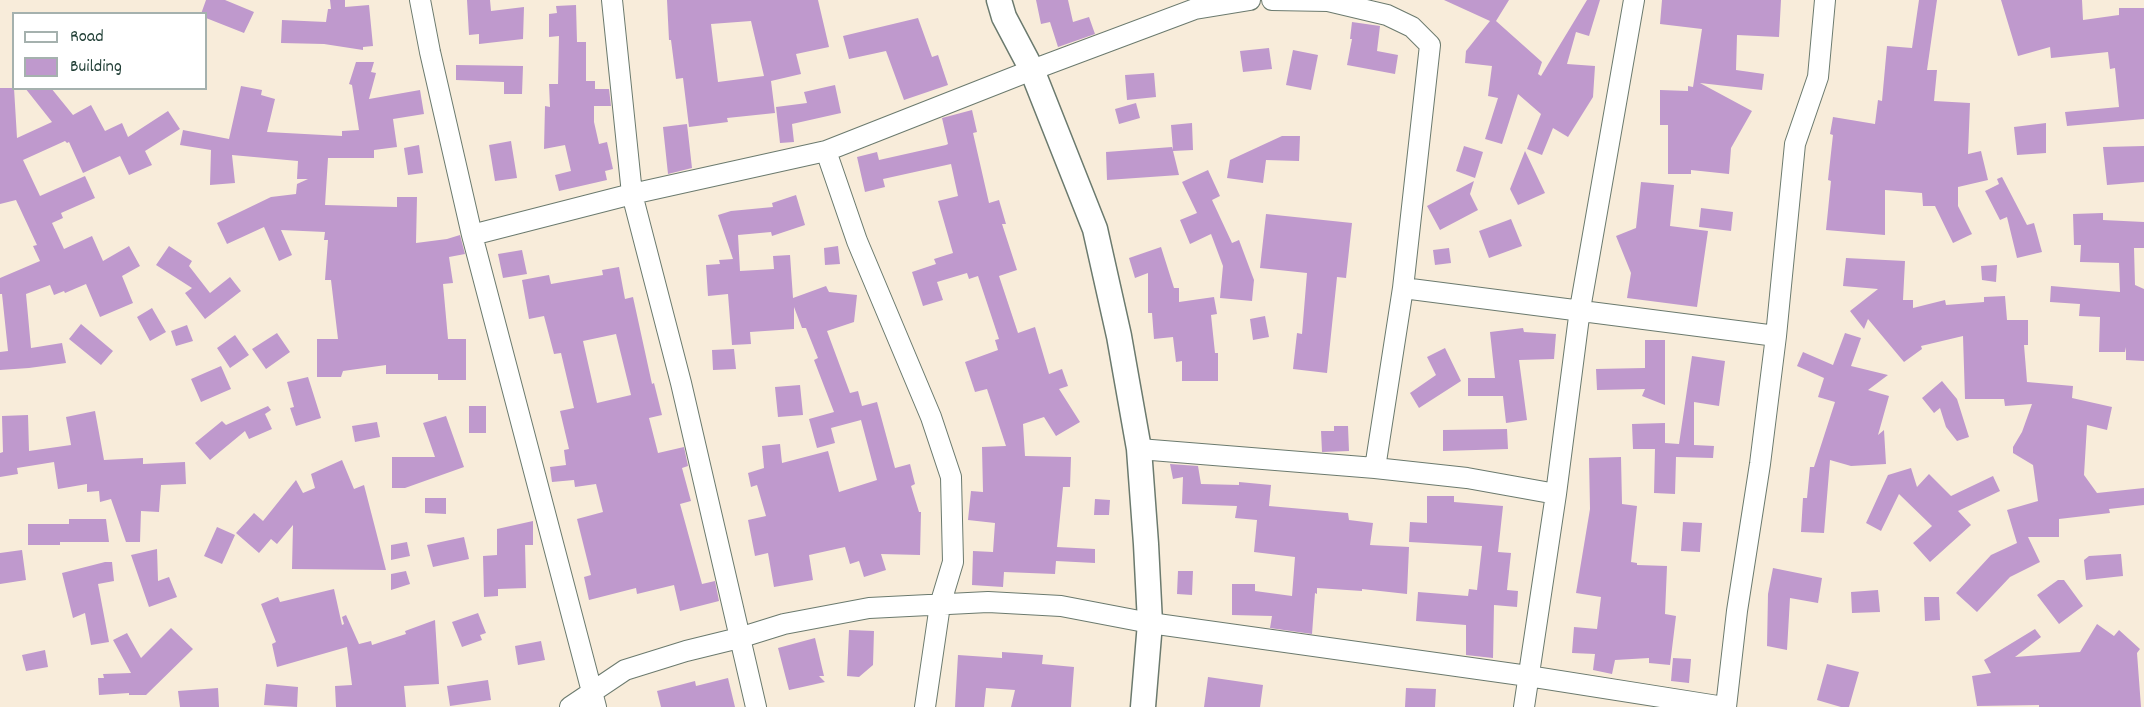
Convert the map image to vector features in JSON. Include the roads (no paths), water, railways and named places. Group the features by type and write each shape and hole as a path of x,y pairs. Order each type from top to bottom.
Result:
{"street":[{"path":"420,0 472,235 594,699"},
{"path":"612,0 632,194 681,383 756,707"},
{"path":"999,0 1004,17 1032,69 1095,229 1119,336 1139,449 1150,623 1143,707"},
{"path":"472,235 632,194 826,151 1032,69 1195,9 1250,0"},
{"path":"1272,0 1328,2 1387,15 1412,27 1430,45 1403,288 1375,468"},
{"path":"1524,707 1556,494 1580,309 1634,0"},
{"path":"570,707 594,699 626,670 784,624 869,608 988,602 1060,606 1150,623 1528,676 1725,707 1776,336 1795,144 1818,77 1826,0"},
{"path":"826,151 857,241 931,417 951,477 952,562 940,605 924,707"},
{"path":"1403,288 1776,336"},
{"path":"1139,449 1375,468 1467,478 1556,494"}]}
